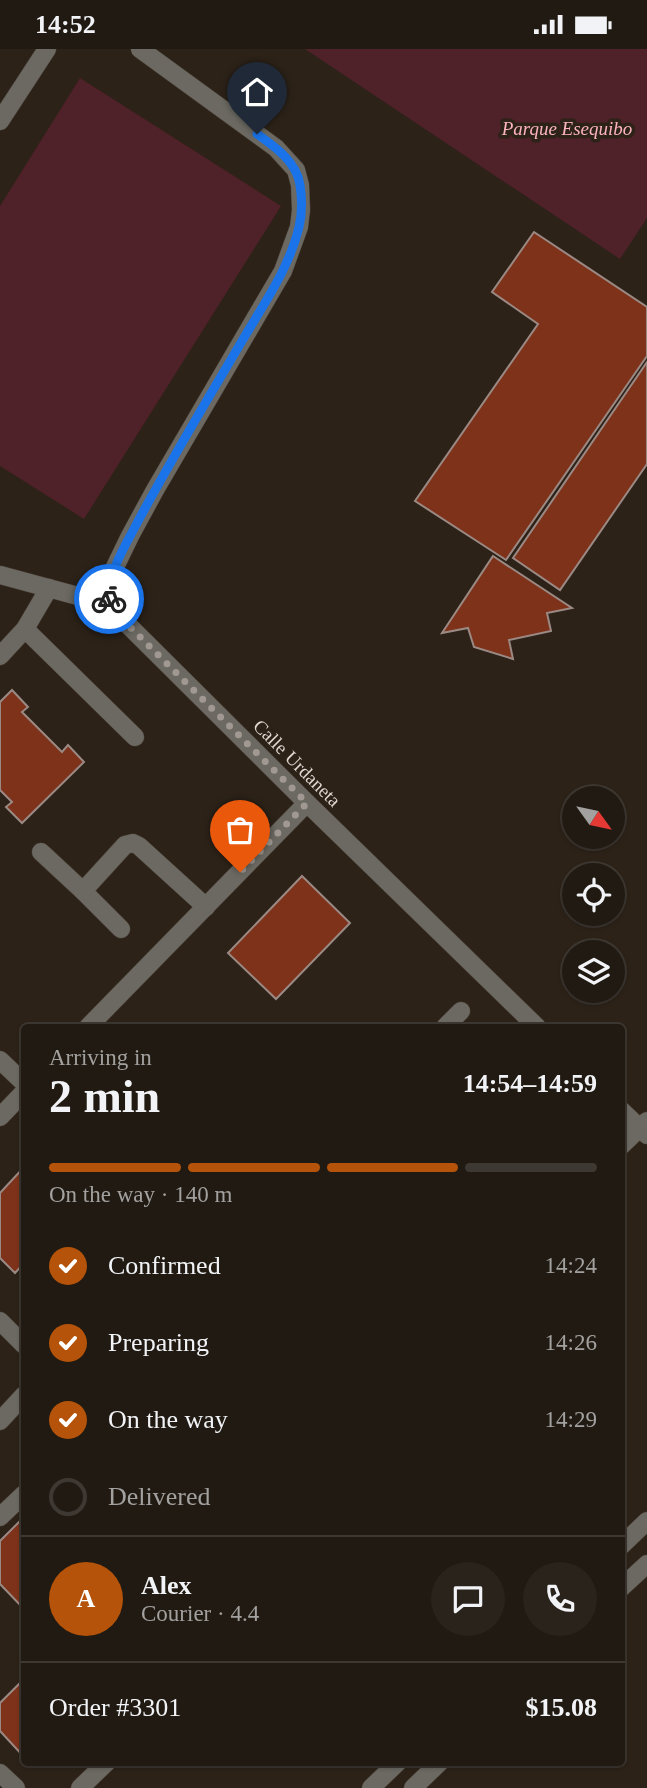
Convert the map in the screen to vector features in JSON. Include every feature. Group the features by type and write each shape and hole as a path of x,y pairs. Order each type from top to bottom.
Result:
{"street":[{"path":"0,121 47,49"},
{"path":"111,608 107,591 125,546 283,271 299,227 301,210 300,185 296,170 276,148 140,49"},
{"name":"Calle Urdaneta","path":"0,575 100,602 111,608 534,1024"},
{"path":"0,656 24,629 49,588"},
{"path":"24,629 135,737"},
{"path":"91,1024 307,803"},
{"path":"83,891 125,845 133,843 206,907"},
{"path":"41,852 121,929"},
{"path":"448,1024 461,1011"},
{"path":"0,1060 21,1080"},
{"path":"0,1117 21,1095"},
{"path":"625,1112 645,1128 625,1143"},
{"path":"0,1321 21,1342"},
{"path":"0,1420 21,1398"},
{"path":"0,1517 21,1497"},
{"path":"625,1542 647,1521"},
{"path":"625,1584 647,1564"},
{"path":"80,1788 103,1766"},
{"path":"371,1788 394,1766"},
{"path":"413,1788 436,1766"},
{"path":"0,1773 16,1788"}],"green space":[{"name":"Parque Esequibo","path":"305,49 647,49 647,218 620,259"},
{"path":"80,78 281,206 84,519 0,466 0,206"}],"building":[{"path":"534,232 647,307 647,356 506,560 415,501 538,324 492,292"},
{"path":"647,362 647,464 560,590 513,558"},
{"path":"493,556 572,608 547,613 551,631 509,640 513,659 474,647 468,628 442,633"},
{"path":"12,690 28,707 22,712 62,752 68,745 84,762 22,823 6,807 12,802 0,790 0,702"},
{"path":"302,876 350,923 276,999 228,953"},
{"path":"21,1170 21,1266 15,1273 0,1258 0,1193"},
{"path":"21,1520 21,1606 0,1584 0,1541"},
{"path":"21,1682 21,1754 0,1731 0,1703"}],"way so far":[{"path":"109,599 111,608 307,803 240,872"}],"route":[{"path":"109,599 107,591 130,536 283,271 299,227 300,185 296,170 276,148 257,134"}]}
